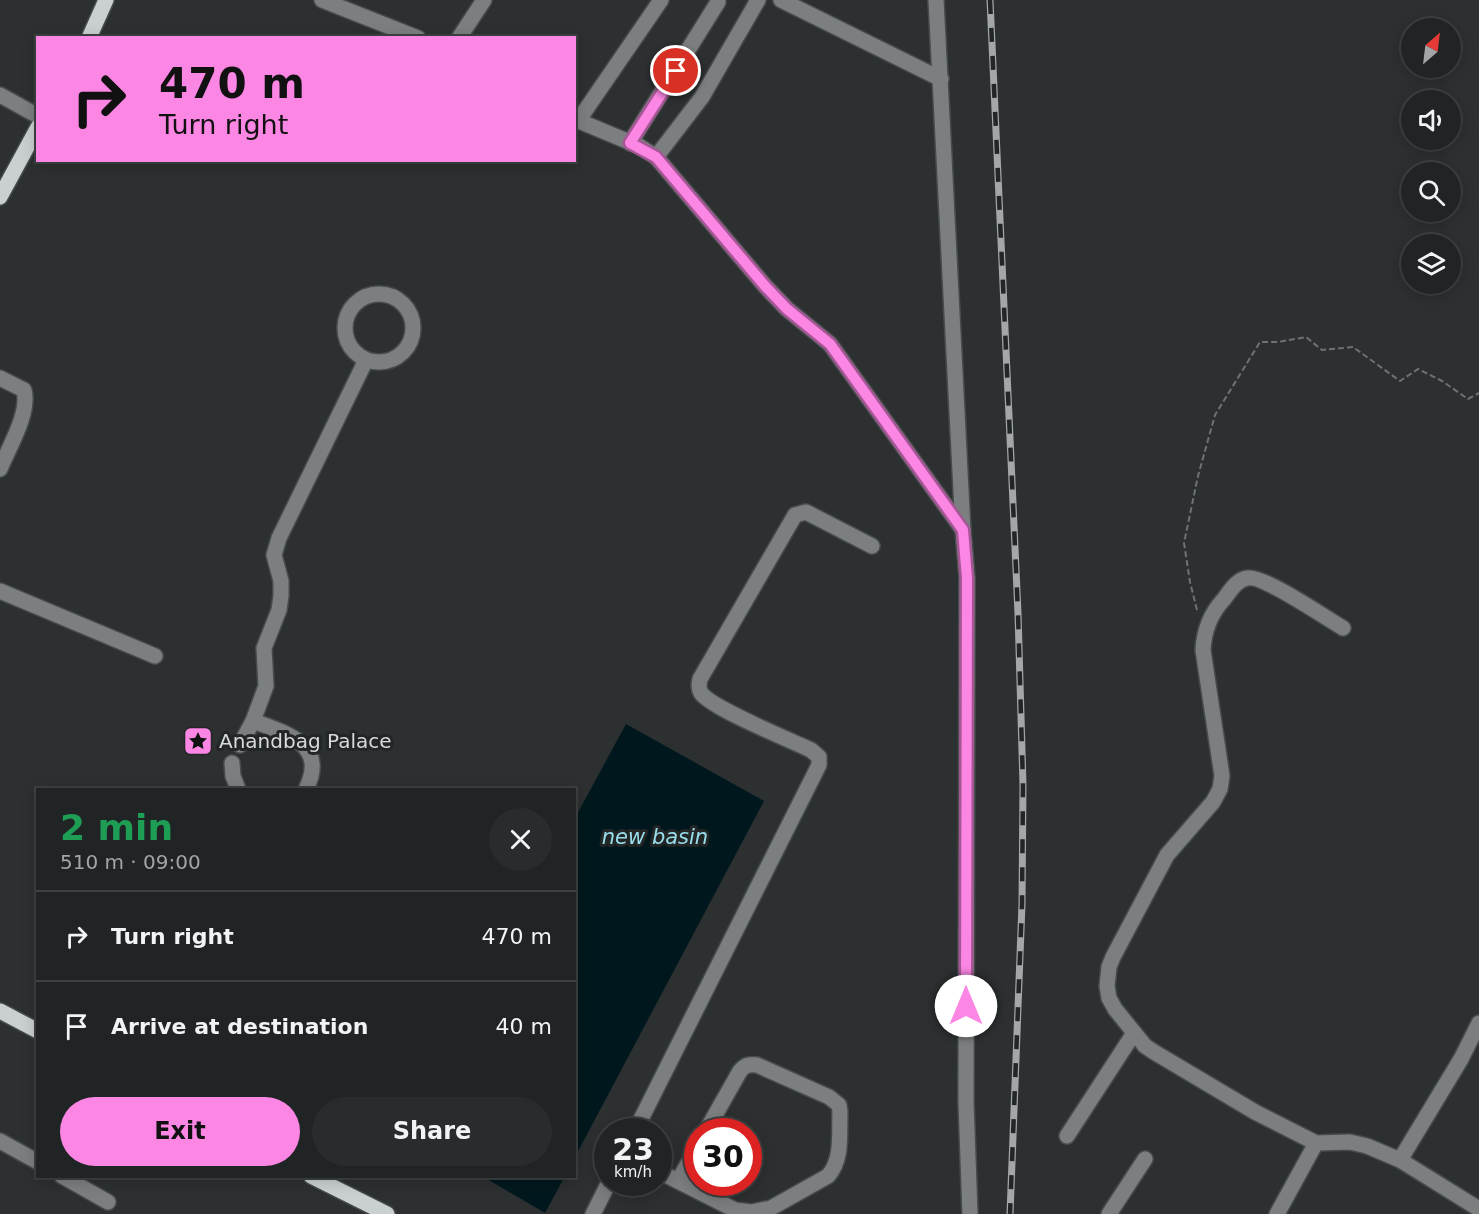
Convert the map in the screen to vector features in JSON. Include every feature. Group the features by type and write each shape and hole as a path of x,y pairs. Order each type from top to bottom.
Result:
{"main road":[{"path":"90,36 106,0"},
{"path":"0,197 36,131"},
{"path":"0,1011 36,1030"},
{"path":"315,1178 387,1214"}],"street":[{"path":"322,0 354,6 414,36"},
{"path":"460,36 484,0"},
{"path":"661,0 576,120 656,157 765,286 787,309 830,344 963,530"},
{"path":"656,157 702,98 758,0"},
{"path":"781,0 941,79"},
{"path":"936,0 967,578 966,1102 970,1214"},
{"path":"630,143 718,2"},
{"path":"0,96 36,116"},
{"path":"375,294 397,299 405,306 414,327 407,349 399,357 389,362 377,363 366,360 356,354 345,335 348,313 364,297 375,294"},
{"path":"240,745 253,721 266,687 264,648 279,610 281,596 274,555 279,538 366,360"},
{"path":"0,378 24,390 27,399 0,469"},
{"path":"642,1118 819,765 819,757 811,750 717,706 700,692 700,679 795,515 806,512 872,546"},
{"path":"1343,628 1254,577 1239,581 1215,609 1204,636 1203,650 1222,776 1220,789 1213,802 1167,855 1132,919 1109,967 1107,986 1109,998 1145,1046 1255,1112 1316,1143 1350,1142 1367,1146 1400,1160 1478,1206"},
{"path":"0,591 155,656"},
{"path":"253,721 287,734 310,752 313,765 306,788"},
{"path":"232,763 233,776 240,788"},
{"path":"1400,1160 1461,1059 1479,1023"},
{"path":"1067,1136 1134,1033"},
{"path":"707,1196 735,1210 752,1212 771,1208 828,1176 838,1160 839,1104 830,1097 758,1065 751,1064 740,1071 713,1118"},
{"path":"0,1141 36,1161"},
{"path":"1277,1214 1316,1143"},
{"path":"1109,1214 1145,1159"},
{"path":"678,1181 684,1170"},
{"path":"66,1178 108,1202"},
{"path":"672,1178 684,1184"},
{"path":"593,1214 602,1196"}],"path":[{"path":"1204,636 1190,582 1184,543 1188,517 1215,415 1260,342 1278,342 1306,337 1322,350 1353,347 1400,381 1418,369 1442,381 1468,399 1479,393"}],"water":[{"name":"new basin","path":"626,724 764,801 576,1155 576,816"},
{"path":"485,1178 564,1178 545,1213"}],"railway":[{"path":"990,0 1018,613 1023,785 1022,904 1010,1214"}],"place":[{"name":"Anandbag Palace","path":"198,741"}],"route":[{"path":"676,71 630,143 656,157 765,286 787,309 830,344 963,530 967,578 966,1006"}]}
